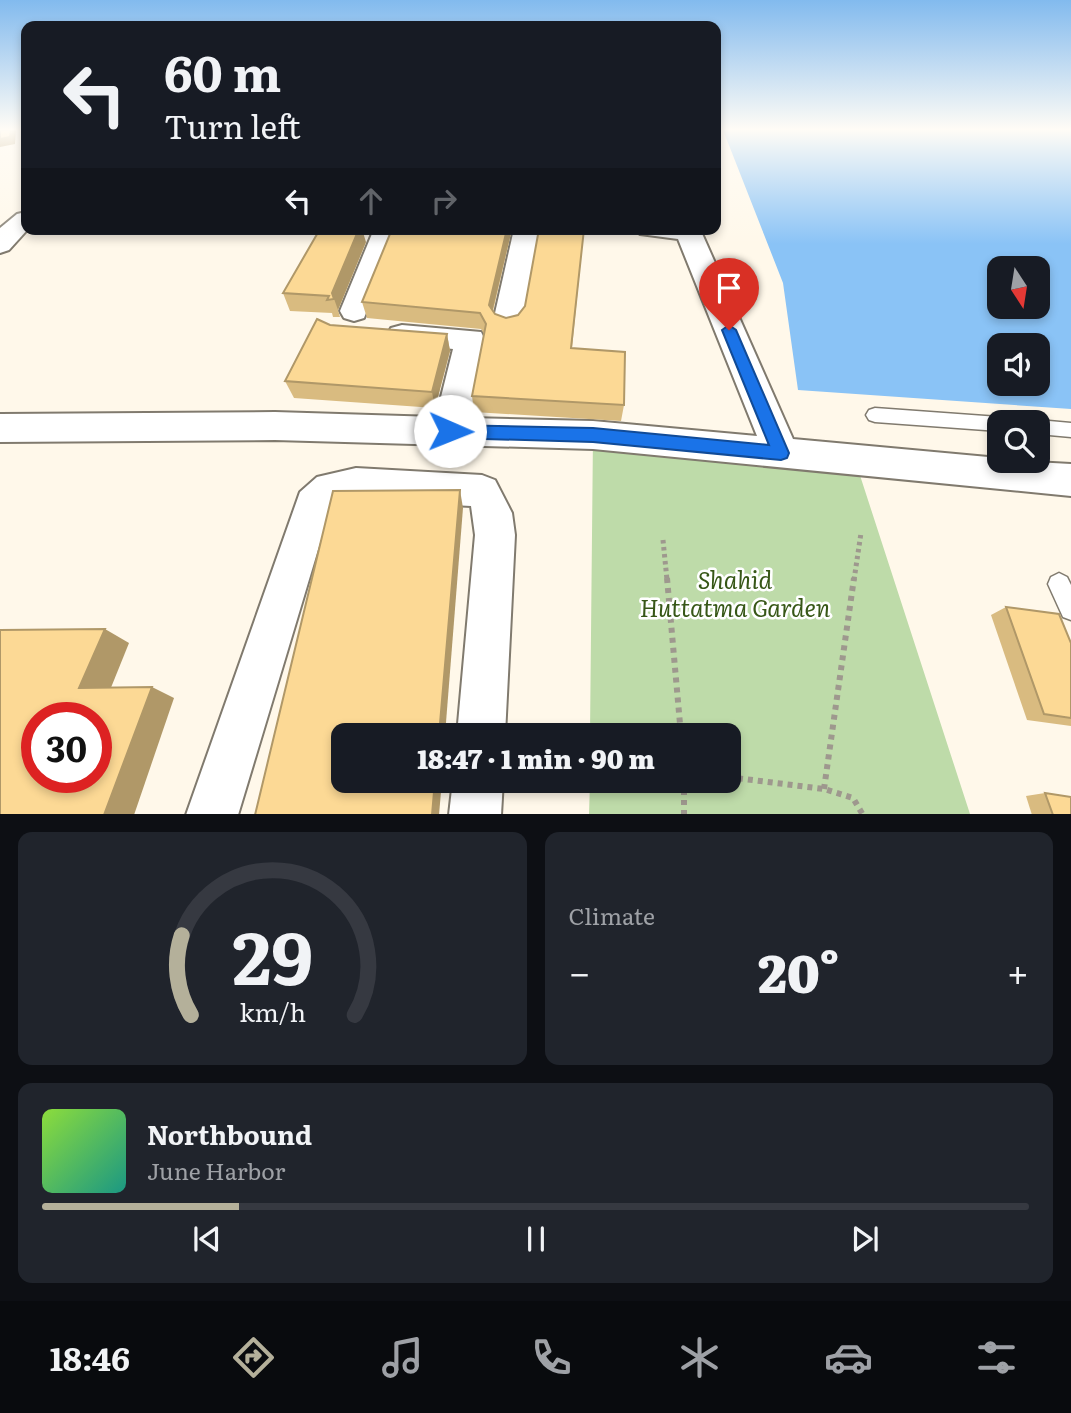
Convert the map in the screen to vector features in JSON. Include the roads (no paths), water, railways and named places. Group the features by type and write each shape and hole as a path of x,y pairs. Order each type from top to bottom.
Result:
{"street":[{"path":"0,245 21,222"},
{"path":"384,235 346,320 470,340 450,431"},
{"path":"508,322 526,235"},
{"path":"690,235 781,453"},
{"path":"0,428 275,426 593,435 1071,480"},
{"path":"212,814 313,504 330,488 356,484 482,491 493,513 495,535 482,723"},
{"path":"475,814 477,793"}],"lane":[{"path":"875,415 987,423"},
{"path":"1050,428 1071,429"},
{"path":"1059,584 1071,609"}],"water":[{"path":"738,168 1071,168 1071,409 798,390 783,283"}],"park label":[{"name":"Shahid Huttatma Garden","path":"735,592"}]}
